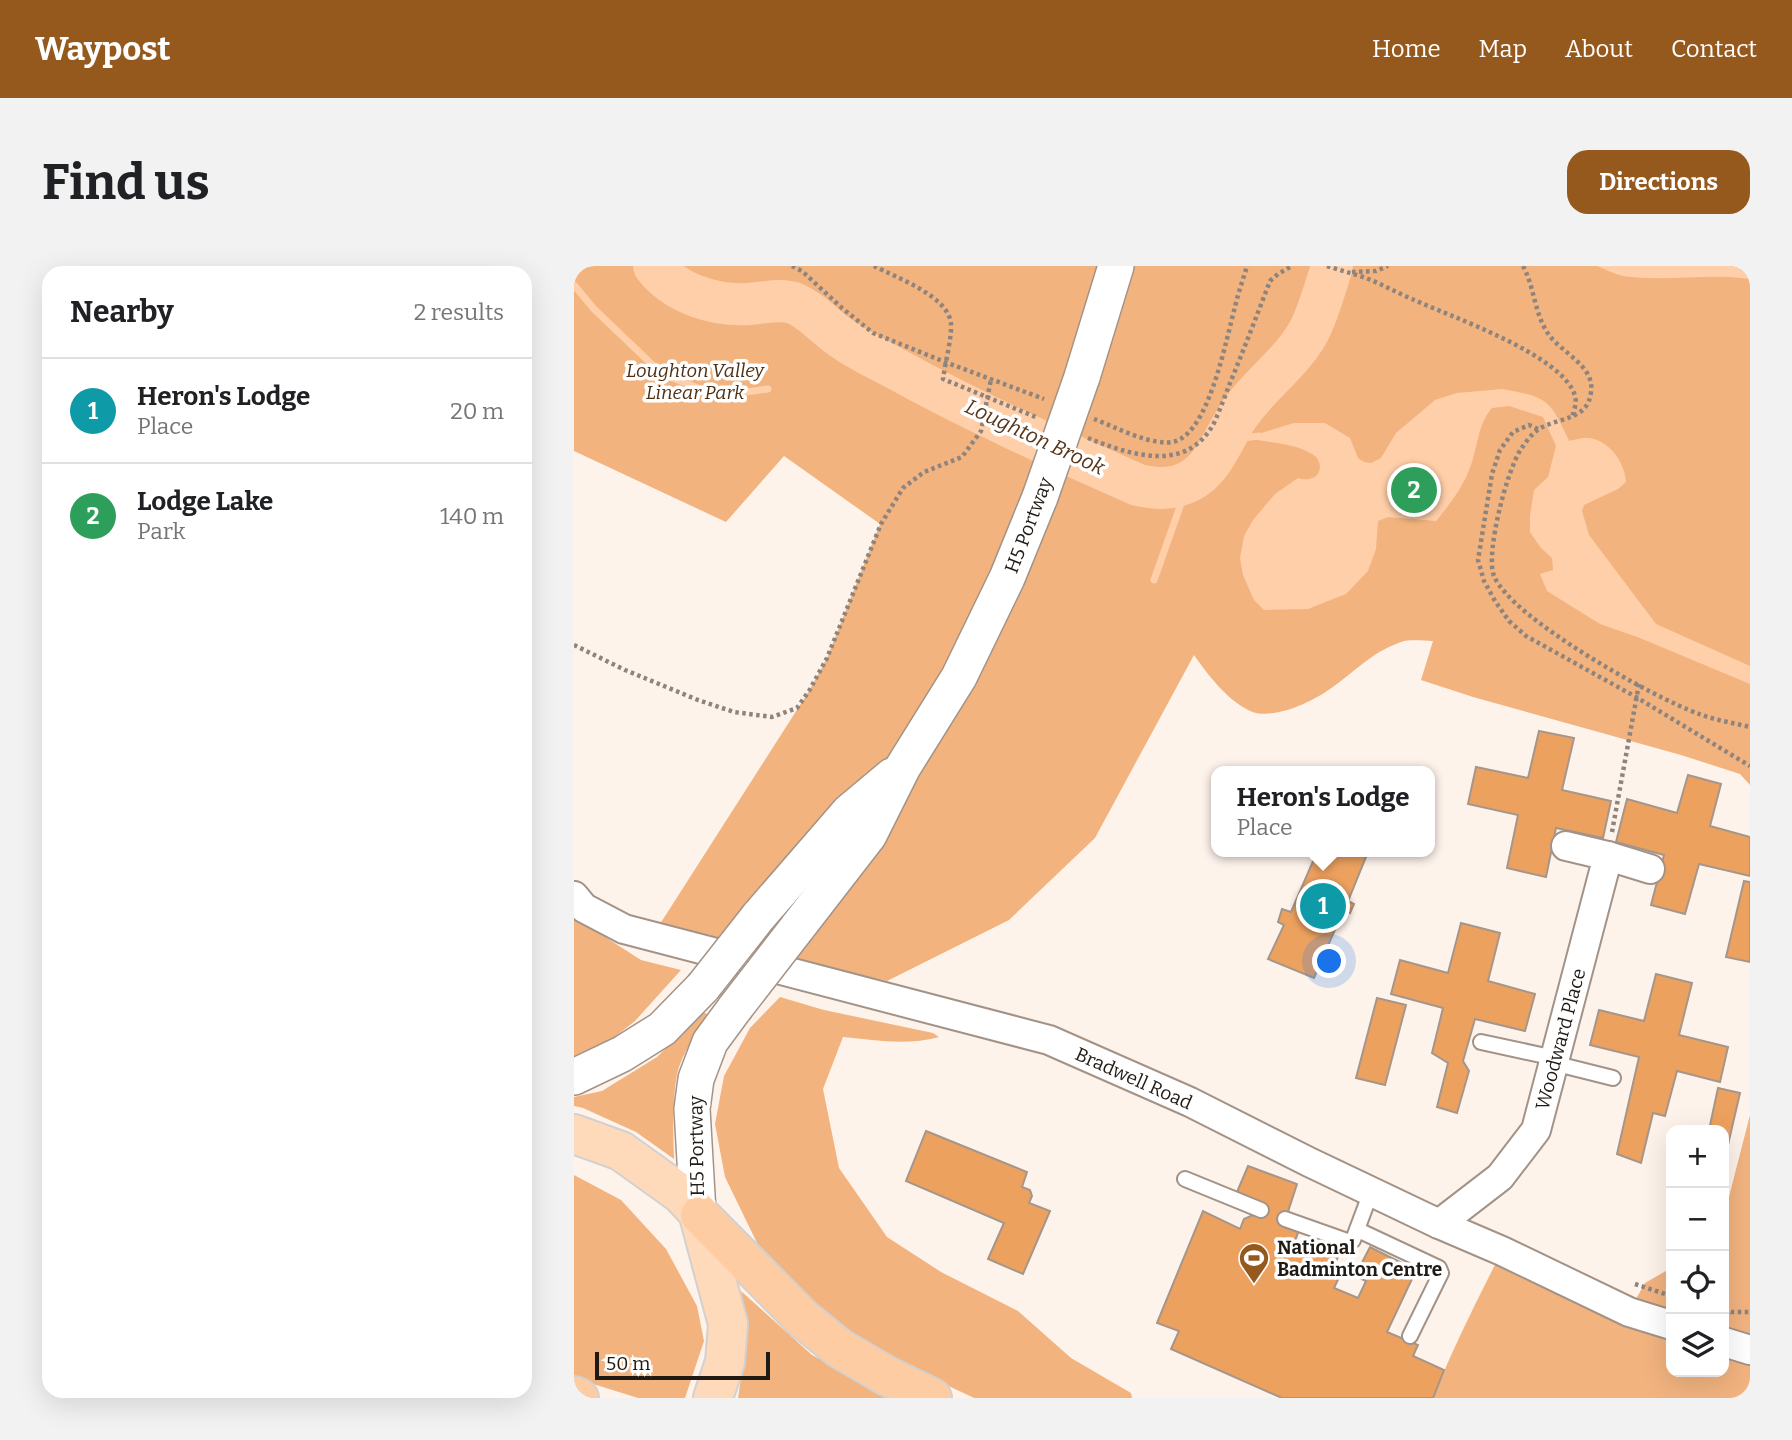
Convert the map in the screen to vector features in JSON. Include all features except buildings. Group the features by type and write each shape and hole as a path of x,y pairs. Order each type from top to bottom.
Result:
{"highway":[{"path":"699,1213 802,1318 830,1340 885,1375 932,1398"}],"main road":[{"path":"574,1135 621,1151 681,1194 699,1213 728,1324 725,1362 713,1398"}],"street":[{"name":"H5 Portway","path":"699,1213 692,1109 696,1079 710,1042 869,835 903,767 959,677 1007,579 1040,498 1082,377 1116,266"},
{"name":"H5 Portway","path":"574,1077 622,1054 663,1029 703,987 758,917 849,812 903,767"},
{"path":"1566,846 1650,869"},
{"name":"Woodward Place","path":"1439,1224 1500,1177 1536,1130 1608,856"},
{"name":"Bradwell Road","path":"574,897 584,908 624,929 1049,1040 1190,1102 1439,1224 1629,1311 1666,1323"},
{"path":"1729,1344 1750,1350"}],"lane":[{"path":"1480,1042 1613,1078"},
{"path":"1185,1180 1261,1210"},
{"path":"1285,1219 1350,1242 1358,1230 1371,1192"},
{"path":"1358,1230 1439,1268 1441,1273 1410,1336"}],"path":[{"path":"792,266 802,271 873,333 1052,402"},
{"path":"1089,417 1164,443 1188,434 1199,421 1218,374 1247,266"},
{"path":"1327,266 1382,285 1495,333 1566,380 1575,395 1572,417"},
{"path":"1344,272 1376,271 1388,266"},
{"path":"1522,266 1529,279 1539,315 1550,336 1590,377 1592,385 1586,407 1578,415 1538,429 1519,452 1509,475 1500,509 1491,560 1494,575 1502,589 1525,612 1601,663 1699,714 1750,727"},
{"path":"574,645 625,670 734,712 772,717 797,708 827,658 881,523 904,488 924,472 962,457 981,431 991,379"},
{"path":"1538,429 1529,425 1513,432 1500,450 1492,474 1480,540 1478,560 1484,581 1508,621 1526,636 1636,697 1750,766"},
{"path":"1608,856 1639,684"},
{"path":"1729,1311 1750,1312"}],"green space":[{"name":"Loughton Valley Linear Park","path":"574,266 1750,266 1750,785 1740,774 1681,755 1421,680 1433,641 1408,641 1390,646 1313,699 1291,709 1269,714 1250,711 1233,700 1212,679 1194,655 1095,838 1009,920 887,981 660,924 809,691 827,658 880,524 784,456 726,522 574,451"},
{"path":"574,917 641,960 681,970 635,1021 607,1043 574,1059"},
{"path":"780,997 824,1010 933,1033 939,1037 903,1042 843,1037 823,1089 839,1168 887,1237 941,1272 1018,1311 1071,1358 1131,1393 1132,1398 974,1398 883,1355 817,1312 759,1247 725,1177 715,1124 724,1076 750,1028"},
{"path":"703,1012 709,1015 686,1051 677,1074 673,1127 674,1159 636,1132 574,1106 574,1097 602,1091 657,1057"},
{"path":"1750,1115 1750,1398 1433,1398 1502,1251 1629,1311 1645,1283 1666,1271 1666,1377 1729,1377 1729,1197"},
{"path":"574,1175 621,1200 666,1249 697,1306 704,1341 685,1398 638,1398 574,1378"},
{"path":"741,1291 812,1355 897,1398 738,1398 745,1327"}],"shaded area":[{"path":"1597,266 1750,266 1750,279 1639,278 1620,275"},
{"path":"1502,389 1545,402 1557,416 1569,441 1594,439 1614,452 1626,482 1618,489 1584,505 1582,511 1589,535 1656,624 1750,666 1750,684 1600,624 1547,591 1540,574 1553,570 1552,558 1530,532 1530,516 1534,490 1548,477 1556,446 1543,417 1509,406 1492,408 1487,414 1465,480 1436,521 1388,517 1378,521 1376,549 1368,571 1346,594 1308,609 1264,610 1254,600 1243,575 1240,558 1244,536 1253,520 1275,494 1298,478 1314,478 1320,468 1316,457 1300,448 1257,440 1261,433 1294,423 1325,423 1350,438 1358,458 1371,463 1381,458 1396,433 1435,400 1457,393"}],"waterway":[{"name":"Loughton Brook","path":"654,266 684,291 710,300 736,304 779,301 796,304 856,348 957,401 1138,485 1164,488 1190,481 1206,468 1248,402 1296,350 1311,327 1332,266"},
{"path":"574,285 594,309 661,373 717,396 768,389"},
{"path":"1217,452 1243,438 1259,436"},
{"path":"1154,580 1189,481"}],"place":[{"name":"Lodge Lake","path":"1414,490"},
{"name":"Heron's Lodge","path":"1323,906"},
{"name":"National Badminton Centre","path":"1254,1285"}]}
